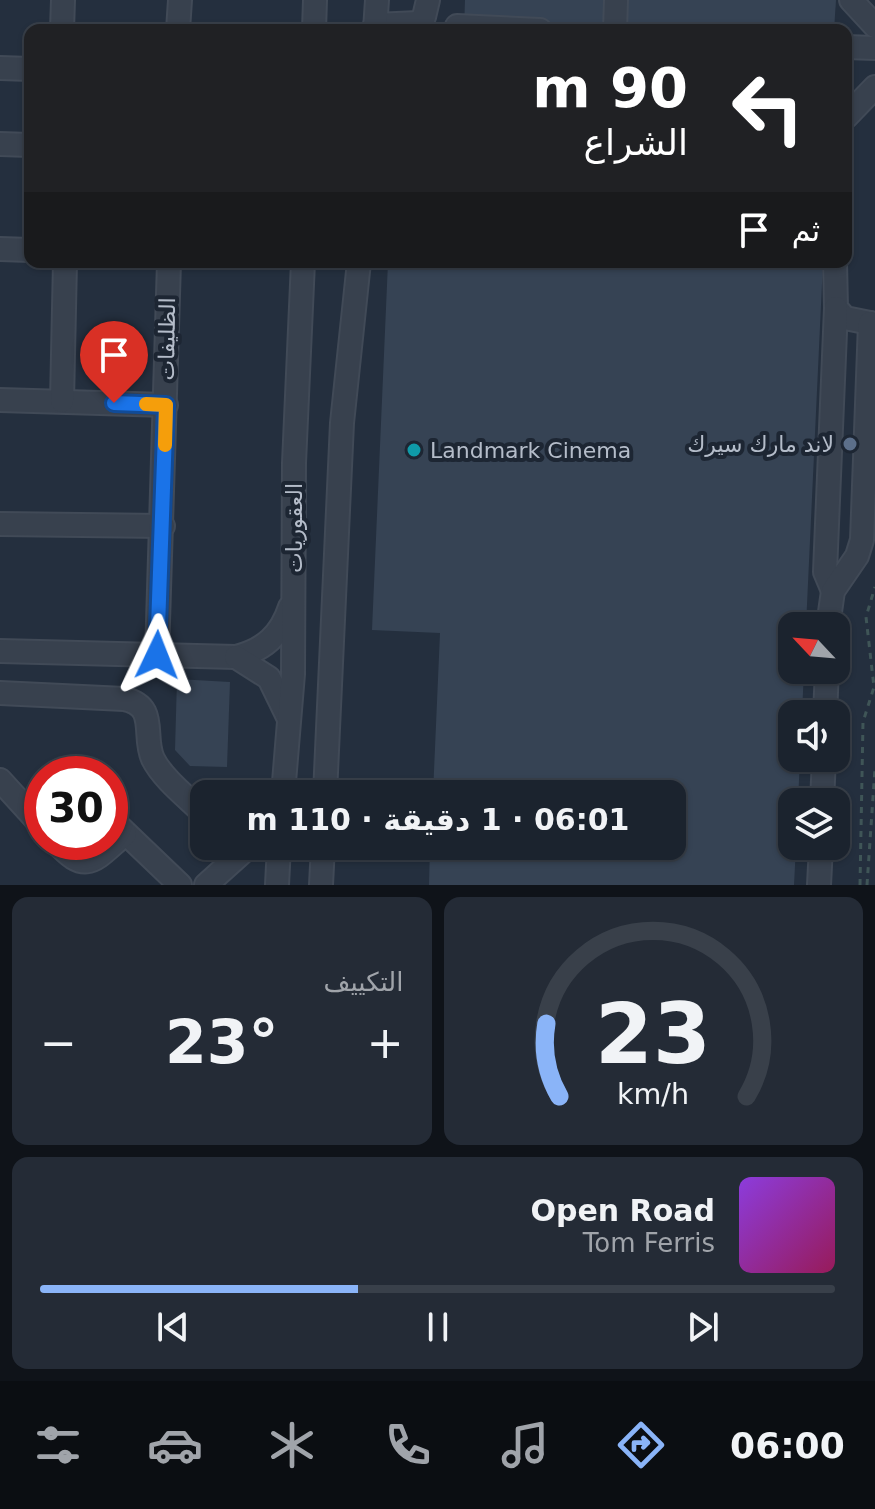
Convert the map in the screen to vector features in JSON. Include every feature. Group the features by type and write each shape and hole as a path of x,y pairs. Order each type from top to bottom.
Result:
{"street":[{"path":"62,24 63,0"},
{"path":"178,24 180,0"},
{"path":"314,24 315,0"},
{"path":"375,24 377,0"},
{"path":"409,24 418,23 424,17 428,0"},
{"path":"615,24 616,0"},
{"path":"851,0 875,26"},
{"path":"852,47 875,48"},
{"path":"0,68 24,69"},
{"path":"852,111 875,87"},
{"path":"0,144 24,145"},
{"path":"0,249 24,250"},
{"path":"62,401 65,268"},
{"name":"الظليفات","path":"157,655 169,268"},
{"name":"العقوريات","path":"284,780 293,674 294,463 303,268"},
{"path":"326,780 342,423 358,268"},
{"path":"833,591 825,572 835,268"},
{"path":"830,612 833,591 857,556 862,540 873,323 845,318 836,308"},
{"path":"0,400 166,405"},
{"path":"832,405 867,403"},
{"path":"0,524 163,526"},
{"path":"0,651 236,657 250,653 276,636 285,623 293,597"},
{"path":"236,657 269,678 289,718"},
{"path":"0,693 124,699 138,703 147,715 149,747 157,766 190,800"},
{"path":"0,780 24,806"},
{"path":"128,836 180,885"},
{"path":"72,860 93,860"},
{"path":"206,885 231,860"},
{"path":"278,883 279,860"},
{"path":"321,885 322,860"},
{"path":"819,885 820,860"}],"path":[{"path":"860,885 863,722 874,687 866,617 875,587"},
{"path":"867,885 875,768"}],"building":[{"path":"465,0 836,0 834,24 464,24"},
{"path":"388,268 823,268 807,612 778,612 778,684 803,684 803,700 778,700 778,772 799,772 799,788 778,788 778,860 795,860 794,885 429,885 430,860 686,860 686,780 434,780 440,633 372,630"},
{"path":"177,679 230,682 227,767 190,766 175,750"}],"slow traffic":[{"path":"146,404 166,405 165,445"}],"place":[{"name":"لاند مارك سيرك","path":"850,444"},
{"name":"Landmark Cinema","path":"414,450"}],"route":[{"path":"114,403 166,405 157,655"}]}
